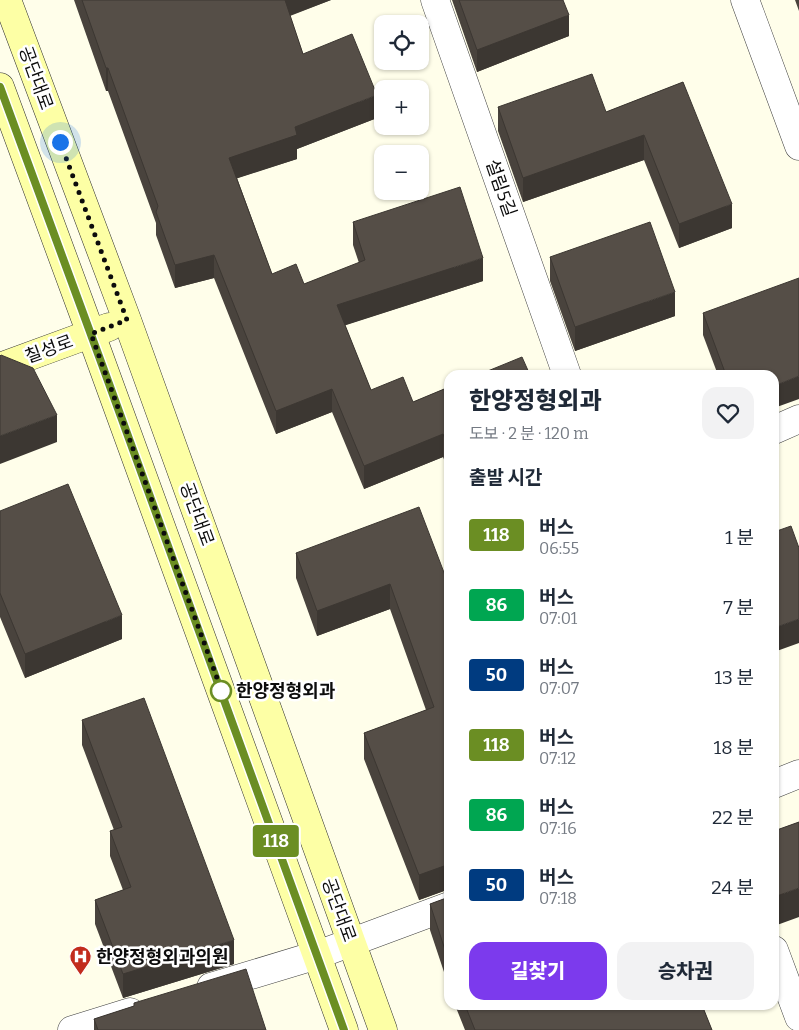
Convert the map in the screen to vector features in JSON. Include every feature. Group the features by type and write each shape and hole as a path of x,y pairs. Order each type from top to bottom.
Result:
{"street":[{"name":"공단대로","path":"7,0 127,320 383,1030"},
{"name":"설림5길","path":"434,0 565,370"},
{"path":"745,0 799,146"},
{"name":"공단대로","path":"0,87 344,1030"},
{"name":"칠성로","path":"0,366 127,320"},
{"path":"779,428 799,420"},
{"path":"779,782 799,774"},
{"path":"185,995 351,943 444,908"},
{"path":"779,963 799,1017"},
{"path":"72,1030 157,1004"}],"building":[{"path":"82,0 285,0 303,54 352,34 374,88 374,96 295,127 297,135 229,158 272,274 296,264 304,284 365,260 353,222 420,200 429,200 429,197 460,187 483,258 337,305 371,390 403,377 413,402 444,389 444,436 443,434 364,466 332,389 276,411 214,255 175,265 156,212 158,206 108,68 106,68"},
{"path":"459,0 563,0 569,15 477,50"},
{"path":"592,74 606,112 683,82 732,204 679,224 644,135 523,178 498,107"},
{"path":"650,222 675,292 575,327 550,257"},
{"path":"799,278 799,376 779,384 779,370 724,370 703,313"},
{"path":"1,355 33,368 57,415 0,436"},
{"path":"522,357 528,370 490,370"},
{"path":"68,484 122,615 25,654 0,593 0,511"},
{"path":"419,507 444,573 444,866 419,875 364,733 434,707 390,584 317,611 296,553"},
{"path":"791,526 799,548 799,619 779,626 779,530"},
{"path":"144,698 234,940 123,974 95,900 131,887 110,831 122,827 82,720"},
{"path":"799,822 799,888 779,895 779,829"},
{"path":"444,899 444,947 430,904"},
{"path":"246,969 266,1030 98,1030 94,1019 134,1006 134,1003"},
{"path":"467,1010 704,1010 712,1030 475,1030"}],"bus line":[{"name":"118","path":"0,87 344,1030"}],"place":[{"name":"한양정형외과","path":"221,691"},
{"name":"한양정형외과의원","path":"80,976"}],"route":[{"path":"60,142 127,320 91,334 224,697 221,691"}]}
